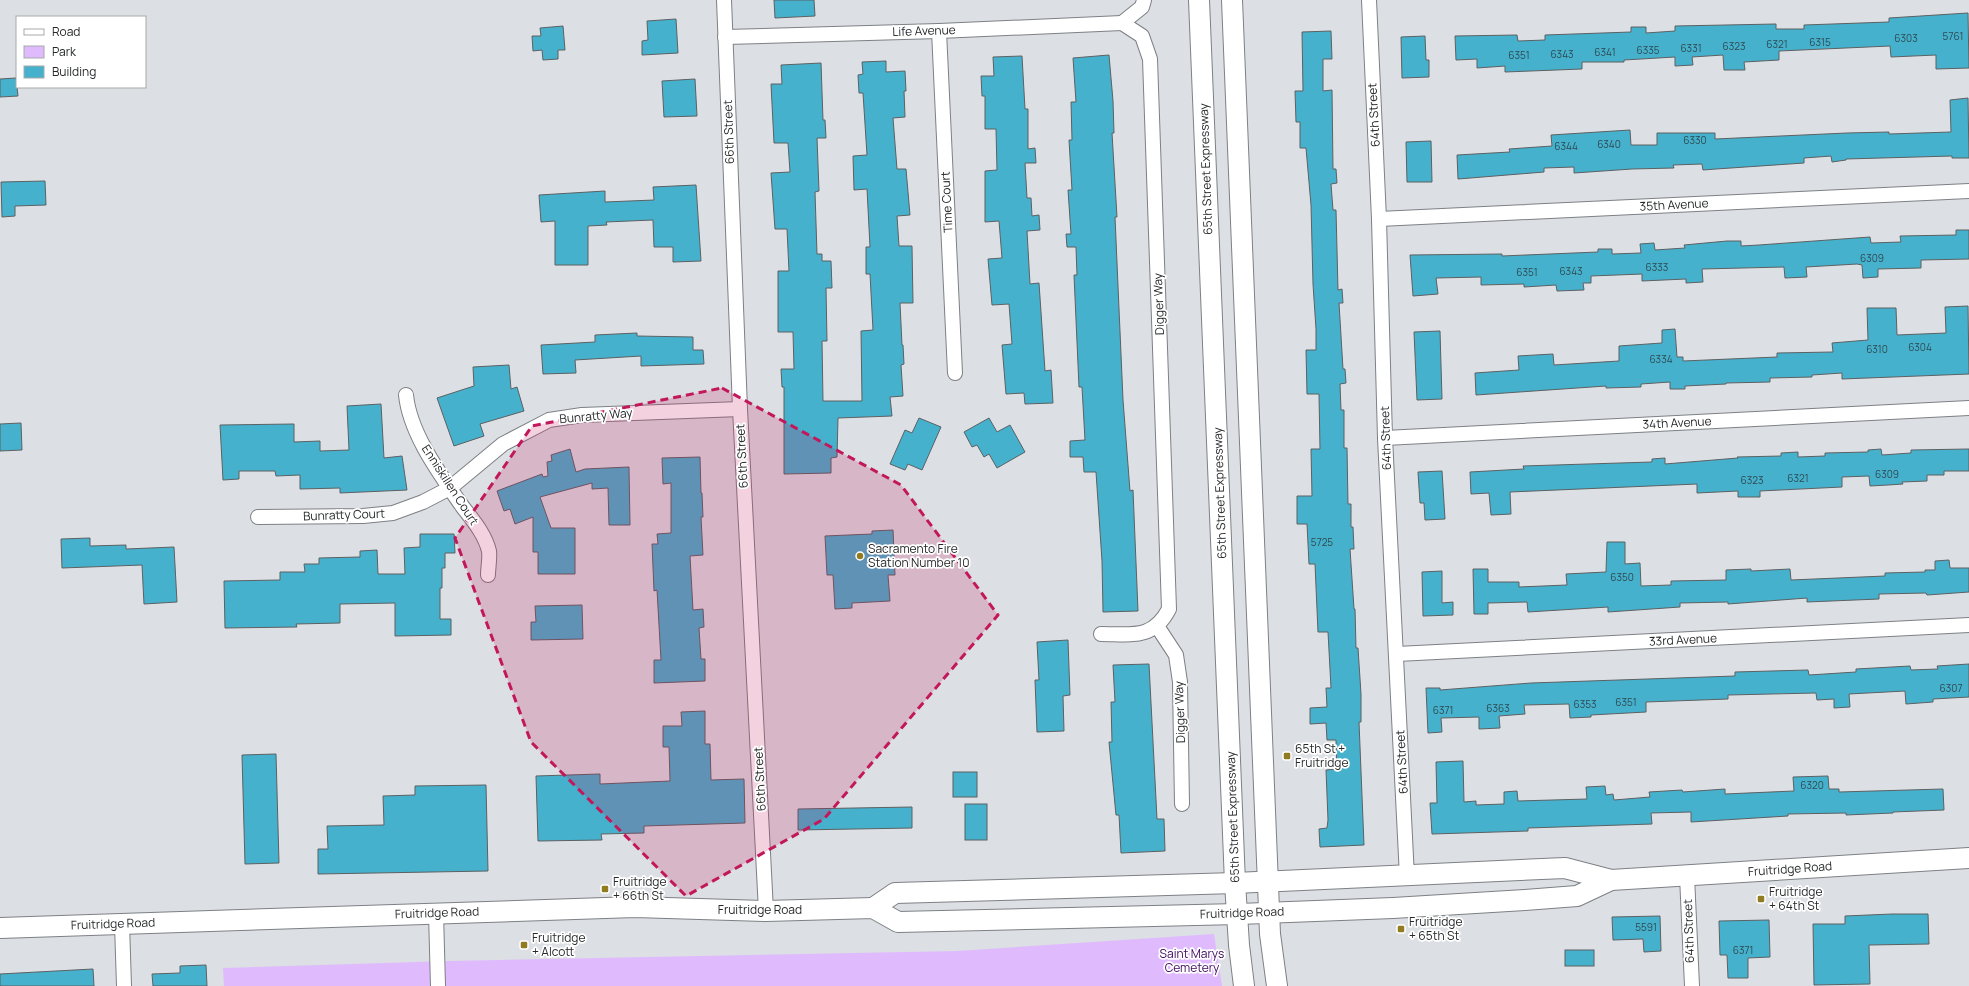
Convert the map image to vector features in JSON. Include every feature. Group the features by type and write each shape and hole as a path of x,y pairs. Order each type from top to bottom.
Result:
{"main road":[{"name":"65th Street Expressway","path":"1199,0 1235,883 1239,945 1244,986"},
{"path":"1232,0 1269,912 1277,986"},
{"name":"Fruitridge Road","path":"873,908 895,893 1268,882 1565,868 1611,880 1969,858"},
{"name":"Fruitridge Road","path":"0,928 636,907 766,911 873,908 898,922 1238,914 1393,908 1577,896 1611,880"}],"street":[{"name":"66th Street","path":"724,0 740,409 766,911"},
{"path":"1122,23 1142,7 1144,0"},
{"name":"64th Street","path":"1368,0 1379,219 1385,438 1408,876"},
{"name":"Life Avenue","path":"725,37 939,31 1122,23"},
{"name":"Digger Way","path":"1122,23 1142,36 1150,59 1169,609 1164,619 1157,626 1176,655 1180,682 1182,804"},
{"name":"Time Court","path":"939,31 955,373"},
{"name":"35th Avenue","path":"1379,219 1969,191"},
{"name":"Enniskillen Court","path":"406,395 408,411 416,433 450,488 481,532 489,551 488,575"},
{"name":"34th Avenue","path":"1385,438 1969,408"},
{"name":"Bunratty Way","path":"450,488 503,444 549,420 582,415 740,409"},
{"name":"Bunratty Court","path":"258,517 363,516 394,513 423,502 450,488"},
{"name":"33rd Avenue","path":"1397,654 1969,625"},
{"path":"1101,634 1142,634 1157,626"},
{"name":"64th Street","path":"1687,876 1692,986"},
{"path":"436,913 438,986"},
{"path":"122,924 124,986"}],"highlighted area":[{"path":"722,388 901,485 998,615 824,819 686,896 531,742 455,538 532,426"}],"green space":[{"name":"Saint Marys Cemetery","path":"1214,934 1222,986 224,986 223,968 449,961 957,951"}],"building":[{"path":"774,0 814,0 815,16 775,18"},
{"path":"1968,13 1969,68 1936,69 1936,55 1891,57 1890,46 1779,51 1779,60 1744,62 1745,70 1724,70 1723,55 1692,57 1693,65 1675,66 1675,57 1624,60 1624,62 1582,62 1582,69 1505,72 1505,66 1477,68 1477,59 1456,60 1455,36 1517,35 1518,41 1545,40 1545,35 1631,32 1631,27 1646,27 1646,33 1675,31 1675,26 1776,24 1776,29 1804,29 1804,25 1889,22 1889,18"},
{"path":"676,19 678,53 642,55 642,41 648,40 647,21"},
{"path":"563,26 565,50 558,50 558,59 543,60 542,50 533,51 532,36 541,36 540,28"},
{"path":"1331,31 1332,59 1323,59 1323,91 1332,90 1333,169 1336,169 1337,183 1331,184 1333,210 1336,210 1338,290 1342,289 1343,303 1339,303 1343,369 1345,369 1346,383 1340,384 1341,410 1344,410 1344,448 1347,448 1348,504 1351,504 1351,527 1353,527 1354,549 1350,549 1355,609 1356,648 1358,648 1361,694 1361,722 1359,722 1364,845 1320,847 1319,829 1327,828 1328,820 1326,770 1337,769 1336,740 1327,740 1326,723 1310,724 1310,708 1327,707 1326,688 1331,688 1328,632 1318,632 1315,564 1309,564 1307,524 1297,524 1297,496 1312,496 1311,449 1320,449 1319,394 1307,394 1306,350 1316,350 1316,329 1311,205 1306,148 1300,148 1300,122 1296,122 1295,91 1303,91 1302,32"},
{"path":"1425,36 1426,60 1429,60 1429,77 1402,78 1401,37"},
{"path":"1109,55 1113,101 1114,133 1112,133 1117,217 1115,217 1123,400 1130,491 1133,490 1138,611 1103,612 1102,561 1096,472 1084,472 1083,457 1070,457 1070,441 1085,440 1082,387 1079,387 1074,275 1077,275 1076,247 1067,247 1066,234 1071,234 1068,190 1072,190 1069,140 1072,140 1071,102 1076,102 1073,58"},
{"path":"1022,56 1025,109 1028,109 1028,149 1035,148 1036,163 1025,163 1027,198 1031,198 1032,216 1039,215 1040,230 1027,231 1030,284 1039,283 1045,371 1051,370 1053,403 1025,404 1024,393 1006,394 1002,345 1012,344 1009,304 992,305 988,259 1002,258 999,221 985,222 985,171 997,170 996,129 985,129 985,96 982,96 981,76 994,76 993,57"},
{"path":"886,61 886,72 905,71 905,117 893,118 897,169 906,169 910,215 897,216 899,246 912,246 913,303 900,303 904,364 901,365 903,396 890,397 892,416 838,418 837,457 831,458 831,473 784,474 784,387 782,387 781,369 794,369 793,332 778,332 778,271 789,271 787,229 775,229 771,173 790,172 788,143 774,143 771,84 782,84 781,65 821,63 823,120 825,120 826,138 817,138 819,191 815,192 817,254 822,254 822,261 831,261 832,288 826,288 827,341 822,341 823,401 862,401 861,331 873,330 870,274 866,274 866,247 870,247 867,189 854,190 853,156 867,155 863,93 859,93 858,75 863,74 862,62"},
{"path":"16,78 18,96 0,97 0,79"},
{"path":"695,79 697,116 664,117 662,81"},
{"path":"1968,98 1969,158 1952,158 1952,156 1846,159 1832,162 1831,156 1804,158 1804,163 1703,170 1702,164 1673,165 1674,168 1574,173 1574,167 1544,168 1544,172 1458,179 1457,155 1510,152 1509,149 1552,146 1551,135 1630,130 1631,145 1657,145 1657,133 1715,133 1715,139 1847,133 1889,132 1889,134 1951,132 1950,100"},
{"path":"1431,141 1432,182 1407,182 1406,142"},
{"path":"45,181 46,205 15,206 15,216 2,217 1,182"},
{"path":"696,185 701,261 673,262 673,247 654,247 653,220 606,222 607,225 588,226 588,265 555,265 555,221 541,222 539,195 605,191 605,202 654,200 653,187"},
{"path":"1956,230 1969,230 1969,259 1921,260 1921,268 1878,269 1878,277 1863,278 1862,265 1857,264 1806,267 1807,277 1785,278 1784,267 1702,269 1703,282 1686,283 1686,279 1642,281 1642,274 1591,276 1591,283 1583,283 1584,290 1557,291 1556,285 1524,287 1524,284 1481,285 1481,277 1436,278 1438,294 1413,296 1410,255 1502,254 1502,256 1598,252 1598,249 1612,249 1612,254 1641,253 1640,244 1654,243 1655,250 1685,248 1684,245 1727,241 1741,241 1741,246 1870,237 1871,243 1901,242 1900,236 1956,235"},
{"path":"1968,306 1969,374 1842,379 1842,373 1812,375 1812,377 1770,378 1770,382 1685,386 1685,389 1670,389 1670,382 1641,384 1641,387 1606,388 1606,386 1476,395 1475,373 1519,370 1518,356 1553,354 1554,365 1619,361 1619,346 1662,343 1662,330 1675,329 1677,357 1683,357 1683,361 1777,357 1777,353 1833,352 1832,343 1868,340 1867,308 1896,308 1897,335 1946,333 1945,307"},
{"path":"1440,331 1442,399 1417,400 1414,332"},
{"path":"637,333 637,336 693,337 693,350 703,350 704,364 641,366 641,356 575,360 576,373 543,374 541,345 595,342 595,335"},
{"path":"509,365 511,389 517,387 524,411 480,424 484,436 454,446 437,398 474,386 473,367"},
{"path":"381,404 384,458 402,456 407,490 340,493 340,488 300,489 300,475 276,476 275,471 239,471 239,479 223,480 220,425 294,424 294,442 320,441 320,451 349,450 347,406"},
{"path":"919,418 941,427 922,470 908,464 905,470 890,464 905,430 912,433"},
{"path":"989,418 997,432 1010,425 1025,452 997,468 989,454 984,457 977,445 972,447 964,432"},
{"path":"21,423 22,450 0,451 0,424"},
{"path":"570,449 576,472 585,469 629,467 630,525 609,525 608,488 592,489 592,483 540,497 551,528 575,528 575,574 538,574 538,552 533,552 533,517 515,524 510,509 504,511 497,491 542,474 543,477 548,476 547,462 552,461 551,455"},
{"path":"1881,449 1882,455 1911,453 1911,450 1969,449 1969,471 1944,471 1944,475 1927,475 1927,481 1870,486 1869,476 1842,477 1842,487 1760,491 1760,497 1738,497 1738,491 1697,493 1697,484 1510,492 1511,514 1491,515 1489,493 1471,494 1470,472 1524,469 1523,466 1652,462 1652,459 1665,458 1665,464 1738,458 1737,457 1781,456 1781,453 1798,452 1798,457 1825,456 1825,453 1868,452 1868,450"},
{"path":"700,457 703,555 690,556 693,610 703,609 704,627 699,628 701,659 705,659 705,681 654,683 654,660 661,660 657,590 654,591 652,544 658,544 657,534 671,533 671,483 663,484 662,458"},
{"path":"1442,471 1445,519 1425,520 1424,503 1420,503 1418,472"},
{"name":"Sacramento Fire Station Number 10","path":"893,530 895,575 888,575 890,601 852,603 852,608 835,609 833,575 827,575 825,536 872,534 872,531"},
{"path":"420,534 454,534 455,553 445,553 445,568 442,568 442,588 440,588 440,619 451,619 451,635 395,636 395,603 340,604 340,623 296,624 297,627 225,628 224,581 280,580 280,572 305,572 304,564 319,564 319,558 360,557 360,551 377,550 378,574 405,574 404,548 420,547"},
{"path":"90,538 90,546 126,545 126,549 174,547 177,602 144,604 142,565 62,568 61,539"},
{"path":"1607,542 1625,542 1625,564 1640,563 1641,586 1671,585 1671,581 1726,580 1726,570 1751,569 1751,571 1790,569 1791,580 1885,576 1885,573 1925,572 1925,570 1935,570 1935,561 1949,560 1950,568 1969,568 1969,592 1927,595 1926,593 1879,594 1879,599 1807,602 1807,598 1728,604 1728,602 1680,603 1680,607 1608,612 1608,607 1528,612 1527,602 1488,603 1488,614 1474,614 1473,569 1488,569 1488,582 1519,582 1519,587 1567,585 1566,574 1606,572"},
{"path":"1442,571 1442,603 1453,602 1453,615 1423,616 1422,572"},
{"path":"582,605 583,639 531,640 531,622 536,622 535,606"},
{"path":"1068,640 1070,695 1063,696 1064,731 1037,732 1035,680 1039,680 1037,642"},
{"path":"1149,664 1157,819 1164,819 1165,851 1121,853 1119,815 1116,815 1109,742 1112,742 1111,702 1115,702 1113,665"},
{"path":"1969,664 1969,697 1933,699 1933,702 1906,704 1905,691 1849,694 1850,707 1834,708 1834,699 1817,700 1816,693 1728,695 1728,699 1646,702 1646,712 1591,715 1591,717 1570,718 1569,704 1524,705 1525,714 1499,716 1500,728 1479,729 1479,717 1441,718 1442,732 1428,733 1426,688 1440,688 1440,690 1531,683 1735,676 1735,672 1808,670 1809,675 1856,672 1856,669 1910,666 1911,670 1938,669 1937,666"},
{"path":"705,711 705,744 710,744 711,780 744,779 745,823 644,826 644,833 601,834 602,840 538,841 536,776 600,774 600,784 670,781 669,747 663,747 663,726 682,726 681,712"},
{"path":"276,754 279,863 245,864 242,755"},
{"path":"1463,761 1464,802 1476,801 1476,805 1504,804 1504,792 1517,791 1518,801 1587,799 1586,787 1605,786 1606,795 1613,794 1614,800 1650,797 1649,792 1682,790 1683,792 1725,789 1725,794 1794,791 1793,777 1828,776 1829,789 1839,789 1839,792 1943,789 1944,810 1846,815 1846,813 1788,814 1788,816 1691,822 1691,812 1651,813 1652,824 1528,828 1528,831 1432,834 1430,803 1437,803 1436,762"},
{"path":"953,772 977,772 977,797 953,797"},
{"path":"486,785 488,871 318,874 318,849 328,849 327,826 384,825 383,796 415,795 415,786"},
{"path":"965,804 987,804 987,840 965,840"},
{"path":"912,807 912,828 798,830 798,809"},
{"path":"1928,914 1929,944 1869,945 1870,984 1814,985 1813,924 1845,924 1845,916"},
{"path":"1660,916 1661,951 1644,952 1643,939 1613,940 1612,917"},
{"path":"1769,920 1770,957 1748,958 1748,978 1728,978 1727,955 1720,955 1719,921"},
{"path":"1565,950 1594,950 1594,966 1565,966"},
{"path":"206,965 207,986 153,986 152,974 180,973 180,966"},
{"path":"93,969 94,986 0,986 0,974"}],"place":[{"name":"Sacramento Fire Station Number 10","path":"860,556"},
{"name":"65th St + Fruitridge","path":"1287,756"},
{"name":"Fruitridge + 66th St","path":"605,889"},
{"name":"Fruitridge + 64th St","path":"1761,899"},
{"name":"Fruitridge + 65th St","path":"1401,929"},
{"name":"Fruitridge + Alcott","path":"524,945"}]}
